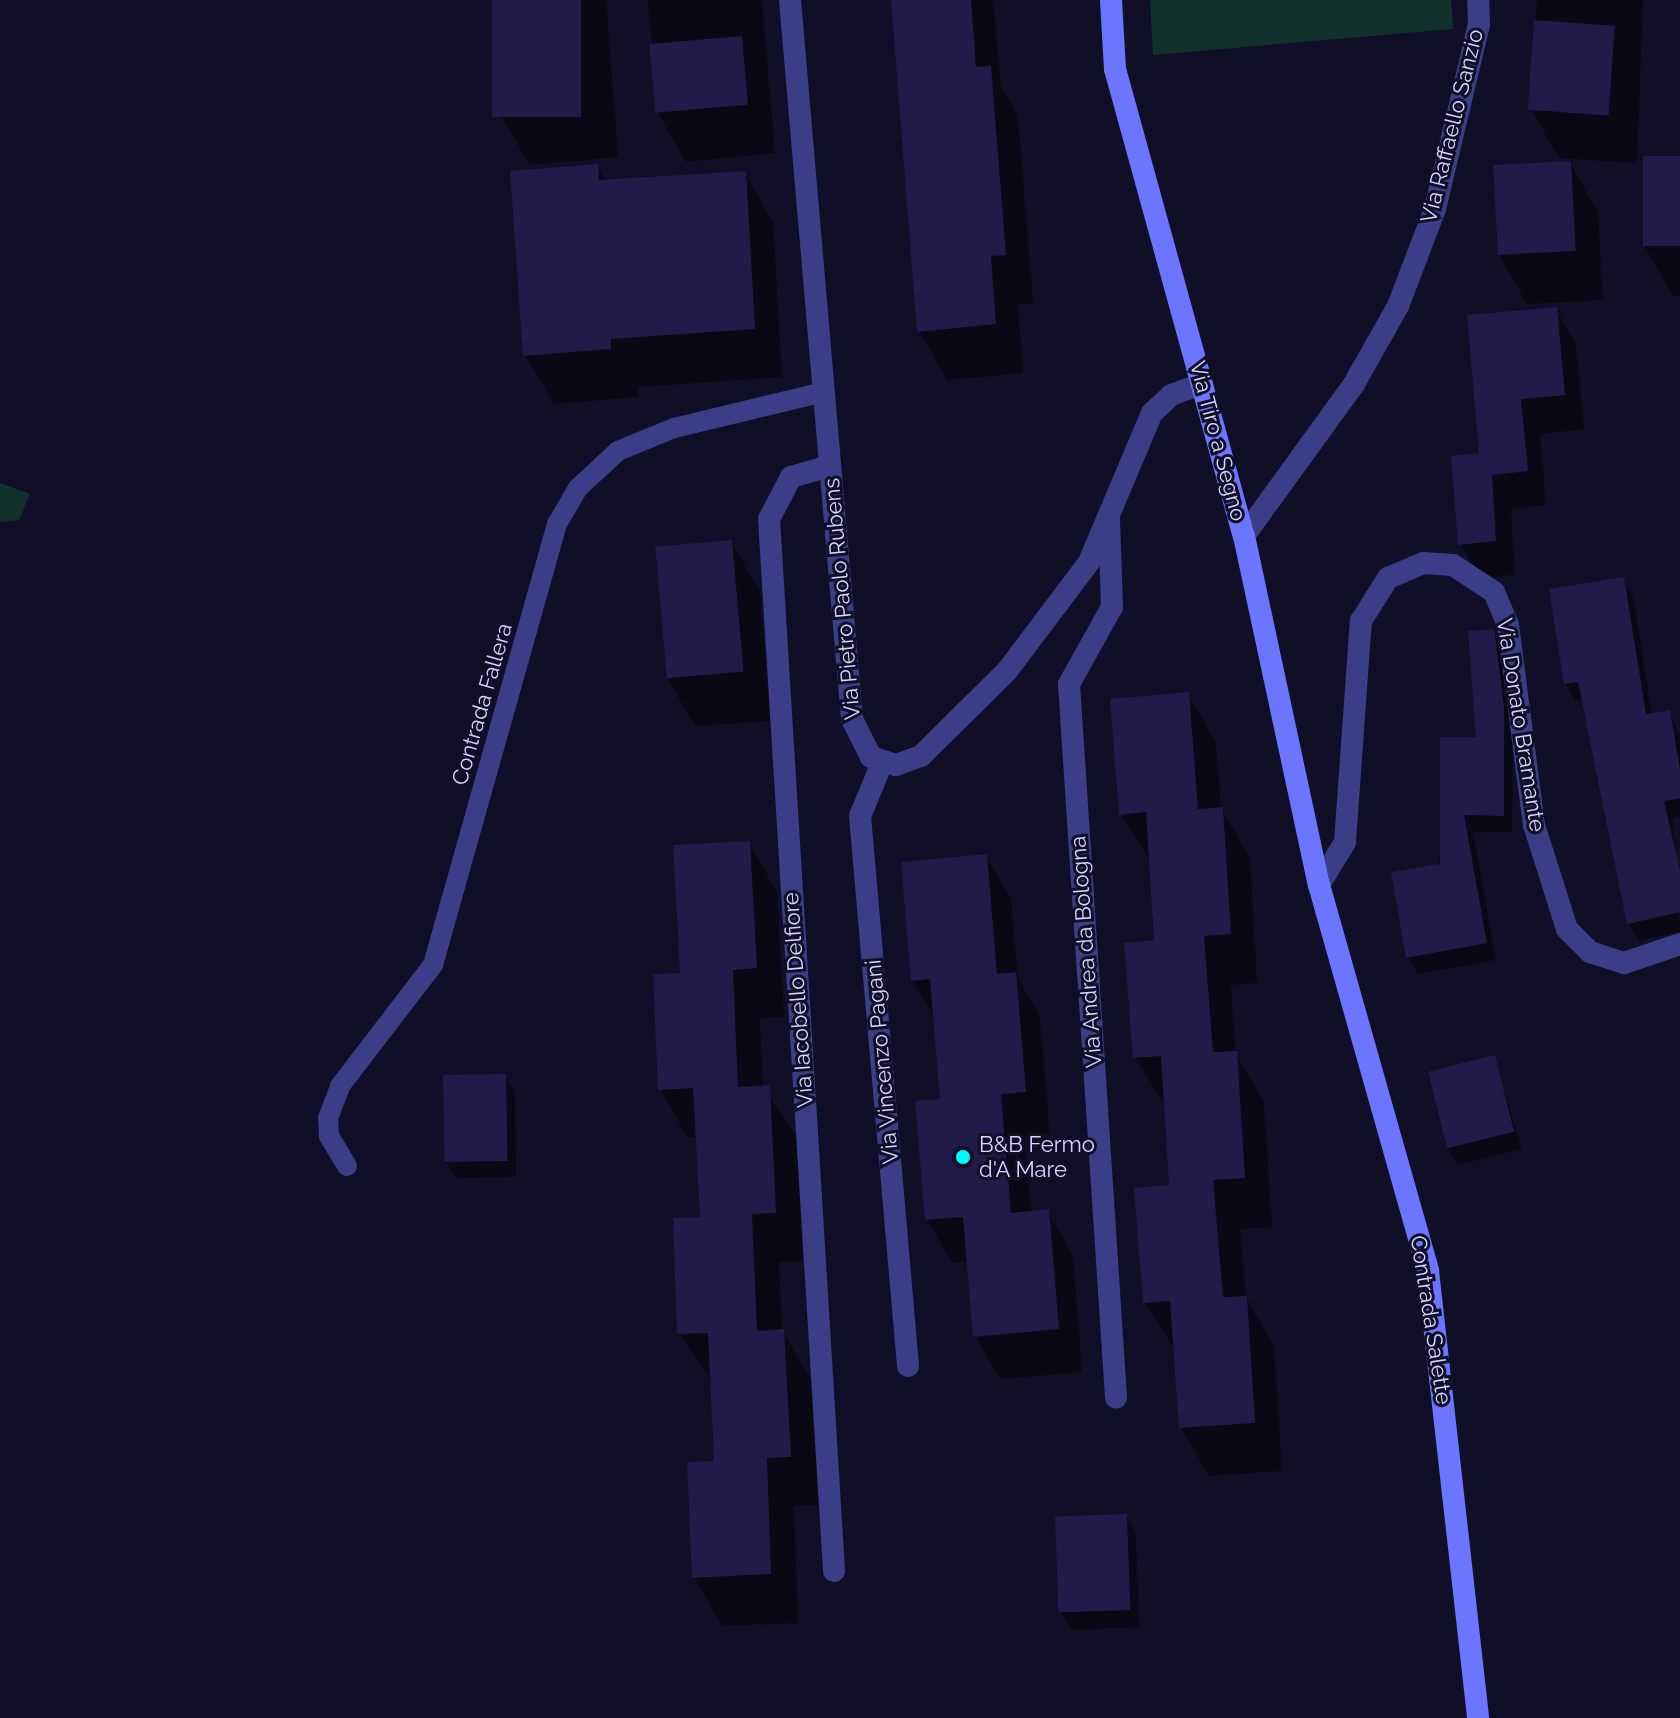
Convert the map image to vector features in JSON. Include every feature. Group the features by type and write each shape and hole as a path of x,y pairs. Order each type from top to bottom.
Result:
{"main road":[{"name":"Via Tiro a Segno","path":"1111,0 1115,69 1244,536 1319,885"},
{"name":"Contrada Salette","path":"1319,885 1428,1271 1478,1718"}],"street":[{"name":"Via Pietro Paolo Rubens","path":"790,0 853,727 862,748 882,763"},
{"name":"Via Raffaello Sanzio","path":"1244,536 1354,384 1398,306 1435,209 1479,24 1478,0"},
{"path":"882,763 921,756 971,711 1058,610 1109,518 1152,413 1171,395 1202,384"},
{"name":"Via Iacobello Delfiore","path":"830,466 791,477 769,519 834,1571"},
{"name":"Via Andrea da Bologna","path":"1109,518 1112,607 1069,684 1116,1397"},
{"name":"Via Donato Bramante","path":"1319,885 1345,842 1361,621 1388,578 1423,563 1453,565 1494,592 1508,625 1534,825 1567,929 1590,952 1624,963 1680,944"},
{"name":"Via Vincenzo Pagani","path":"882,763 860,816 908,1366"}],"lane":[{"name":"Contrada Fallera","path":"347,1166 329,1136 328,1118 340,1086 433,965 557,524 578,488 618,451 674,428 824,392"}],"green space":[{"path":"1150,0 1451,0 1453,29 1153,55"},
{"path":"0,483 30,494 19,520 0,522"}],"building":[{"path":"492,0 581,0 581,117 492,117"},
{"path":"891,0 971,0 976,67 991,66 1006,255 991,256 996,324 917,332"},
{"path":"1534,20 1615,26 1609,115 1528,110"},
{"path":"742,36 748,105 655,113 649,44"},
{"path":"1643,156 1680,156 1680,246 1643,246"},
{"path":"1571,161 1576,251 1498,255 1493,165"},
{"path":"598,164 599,180 746,171 755,329 611,339 611,349 523,356 510,171"},
{"path":"1557,307 1565,395 1521,399 1528,471 1492,475 1496,541 1458,545 1451,456 1479,453 1467,315"},
{"path":"732,540 744,671 667,678 655,547"},
{"path":"1624,577 1646,714 1670,710 1680,769 1680,798 1664,801 1680,871 1680,912 1627,924 1578,682 1564,684 1549,589"},
{"path":"1494,629 1504,706 1504,816 1464,815 1487,943 1406,958 1391,872 1440,864 1440,737 1476,737 1468,631"},
{"path":"1189,692 1198,809 1223,807 1231,934 1204,936 1213,1052 1237,1051 1245,1178 1213,1180 1223,1297 1247,1296 1255,1423 1179,1428 1170,1301 1143,1303 1134,1188 1169,1185 1161,1056 1133,1058 1124,943 1154,940 1146,812 1119,815 1110,699"},
{"path":"750,841 757,968 733,970 738,1087 770,1085 776,1213 752,1214 757,1331 784,1329 791,1457 767,1458 771,1574 692,1578 687,1462 714,1461 708,1333 677,1334 673,1218 700,1217 693,1088 658,1090 653,974 680,973 673,845"},
{"path":"987,854 997,974 1016,972 1026,1092 1001,1094 1011,1213 1049,1209 1059,1329 973,1337 963,1217 925,1220 915,1101 940,1099 930,979 911,981 901,862"},
{"path":"1495,1055 1514,1132 1447,1148 1428,1072"},
{"path":"506,1074 508,1161 445,1162 443,1075"},
{"path":"1127,1514 1130,1610 1058,1612 1055,1517"}],"place":[{"name":"B&B Fermo d'A Mare","path":"963,1157"}]}
